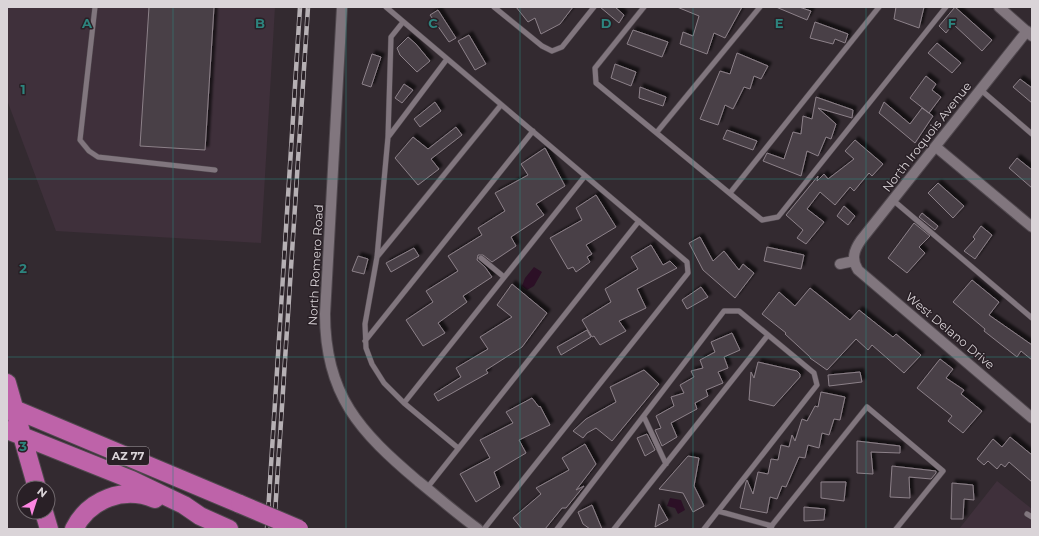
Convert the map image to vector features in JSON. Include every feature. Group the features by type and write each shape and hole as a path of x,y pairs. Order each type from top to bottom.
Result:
{"highway":[{"path":"7,383 15,434 34,480"},
{"name":"AZ 77","path":"11,407 299,529"},
{"name":"AZ 77","path":"15,434 132,480 184,505 200,516 229,529"},
{"path":"74,529 84,514 98,503 123,494 151,498 186,513 200,516"}],"street":[{"name":"North Romero Road","path":"342,7 326,314 329,360 340,392 357,422 381,449 478,529"},
{"path":"999,7 1030,33"},
{"name":"North Iroquois Avenue","path":"854,261 855,249 981,90 1030,33"},
{"path":"936,147 1032,227"},
{"path":"840,264 854,261"},
{"name":"West Delano Drive","path":"854,261 858,270 1032,418"}],"lane":[{"path":"94,7 80,140 98,157 215,170"},
{"path":"386,7 687,262 688,273 484,529"},
{"path":"494,7 542,46 552,51 562,47 594,7"},
{"path":"644,7 595,68 596,83 762,220 778,217 946,7"},
{"path":"657,132 760,7"},
{"path":"730,193 879,7"},
{"path":"404,22 392,38 388,137 377,257 365,324 365,341 372,364 384,383 404,403 458,448"},
{"path":"388,137 447,59"},
{"path":"981,90 1032,134"},
{"path":"377,257 501,105"},
{"path":"365,341 533,131"},
{"path":"404,403 585,176"},
{"path":"894,201 1032,318"},
{"path":"427,488 639,221"},
{"path":"481,258 504,277"},
{"path":"557,529 724,311 739,311 814,373 816,385 704,529"},
{"path":"614,529 768,335"},
{"path":"718,511 771,528 867,407 943,471 896,529"},
{"path":"644,417 666,464"},
{"path":"1027,514 1032,518"}],"shaded area":[{"path":"7,7 275,7 261,243 56,231 7,100"},
{"path":"534,267 542,272 534,286 527,290 522,286 525,278"},
{"path":"997,481 1032,509 1032,529 959,529"},
{"path":"670,498 681,500 685,510 678,514 675,508 667,506"}],"building":[{"path":"149,7 214,7 205,150 140,146"},
{"path":"516,7 573,7 560,24 541,34 535,18 528,22"},
{"path":"600,7 615,7 624,15 619,23"},
{"path":"677,7 742,7 725,38 714,33 707,54 680,44 683,32 693,36 699,16"},
{"path":"776,7 799,7 811,11 807,20"},
{"path":"896,7 924,7 919,28 894,19"},
{"path":"955,7 992,40 982,51 953,24 946,33 939,26"},
{"path":"438,10 456,38 449,42 430,15"},
{"path":"815,22 848,34 845,43 835,39 833,44 810,38"},
{"path":"633,30 668,42 662,57 627,44"},
{"path":"469,35 486,64 475,70 458,41"},
{"path":"408,37 430,61 417,72 400,55 397,48"},
{"path":"937,43 961,63 952,73 928,53"},
{"path":"737,53 768,66 761,79 754,76 750,89 744,87 733,109 725,105 718,125 700,119 720,71 730,74"},
{"path":"372,54 381,57 371,87 362,84"},
{"path":"615,64 636,72 631,86 611,78"},
{"path":"926,76 936,84 932,90 941,97 929,113 910,98"},
{"path":"1020,79 1032,88 1032,103 1013,87"},
{"path":"404,84 413,90 402,103 395,98"},
{"path":"640,87 666,97 663,106 639,98"},
{"path":"816,97 853,110 852,118 818,108 836,124 831,139 826,137 818,156 807,151 801,176 763,161 767,153 784,159 793,132 801,134 803,116 812,119"},
{"path":"435,102 441,111 420,127 414,119"},
{"path":"884,102 910,124 922,108 933,116 915,143 879,113"},
{"path":"456,127 462,135 431,159 439,169 418,185 395,158 413,137 428,149"},
{"path":"727,130 757,141 753,150 723,139"},
{"path":"855,140 883,164 872,176 869,173 854,191 850,187 835,205 820,192 807,209 824,222 806,244 797,238 803,230 786,215 818,176 817,181 824,174 828,179 854,159 845,151"},
{"path":"545,148 565,186 536,204 544,215 511,237 516,246 492,262 483,255 478,255 477,260 485,267 492,277 463,296 467,302 438,323 445,333 423,346 406,320 433,302 426,291 458,271 448,256 482,235 478,228 505,211 495,193 528,175 521,164"},
{"path":"1017,158 1032,170 1032,188 1009,168"},
{"path":"938,183 964,206 953,218 928,193"},
{"path":"596,195 616,227 586,245 592,254 587,257 590,262 576,272 573,267 568,269 550,238 582,220 576,208"},
{"path":"844,206 855,216 848,225 837,216"},
{"path":"922,213 938,226 935,230 919,217"},
{"path":"914,223 930,236 919,247 925,253 907,273 888,258"},
{"path":"981,226 992,235 975,259 964,251 975,239 973,237"},
{"path":"700,237 713,261 724,251 739,270 743,264 754,273 735,298 703,270 689,243"},
{"path":"651,245 663,265 670,261 677,268 637,289 646,308 619,321 626,331 600,345 594,336 592,337 582,320 611,302 605,289 638,269 631,257"},
{"path":"767,247 804,255 801,269 764,261"},
{"path":"414,248 419,256 391,272 386,263"},
{"path":"358,256 368,259 364,274 352,271"},
{"path":"972,280 999,302 989,315 1032,345 1032,360 1021,351 1017,357 984,331 985,329 953,302"},
{"path":"512,284 547,313 522,347 486,370 488,373 438,401 434,394 461,377 456,368 488,349 480,337 512,317 497,305"},
{"path":"701,287 708,297 687,309 682,300"},
{"path":"810,288 850,320 859,310 893,337 896,334 921,355 904,373 872,345 868,350 856,339 827,370 810,358 785,334 786,333 762,314 779,292 795,306"},
{"path":"587,330 591,337 561,355 557,347"},
{"path":"732,333 740,350 724,357 728,368 718,372 723,383 706,390 708,396 695,403 697,409 671,423 677,437 662,446 655,430 661,428 656,416 674,406 671,397 684,393 680,385 694,377 691,371 703,368 700,360 715,352 711,342"},
{"path":"940,359 953,369 946,378 964,390 961,394 982,411 963,433 948,421 952,416 917,388"},
{"path":"758,362 797,371 800,374 800,377 774,406 749,400 751,372 754,378"},
{"path":"644,370 659,384 612,441 596,428 587,433 583,438 573,431 586,419 616,402 610,387"},
{"path":"860,372 862,382 829,386 828,375"},
{"path":"821,392 845,397 840,420 834,419 829,435 822,433 819,448 808,445 805,458 799,457 786,487 782,486 777,499 770,497 767,513 740,508 747,480 753,494 758,472 768,474 771,459 778,460 781,445 789,447 792,435 795,441 802,419 807,421 815,406 818,407"},
{"path":"532,398 539,407 540,406 550,425 519,440 526,453 494,472 500,487 476,502 460,474 490,458 480,440 513,423 506,412"},
{"path":"647,434 655,450 645,456 637,438"},
{"path":"1010,437 1032,455 1032,482 1009,462 1005,467 1001,464 997,469 988,461 984,465 977,459 993,439 1002,447"},
{"path":"857,441 900,446 900,453 871,452 873,474 857,473"},
{"path":"585,444 596,464 576,490 584,486 566,508 562,508 545,529 522,529 513,518 541,494 536,488 569,470 562,458"},
{"path":"688,456 699,458 694,486 704,506 693,512 683,493 659,489"},
{"path":"892,466 936,471 936,473 931,479 909,477 910,498 890,497"},
{"path":"821,482 846,482 844,501 821,498"},
{"path":"952,483 973,485 974,500 964,499 963,519 951,519"},
{"path":"659,504 668,520 655,527"},
{"path":"592,505 602,529 590,529 583,524 578,512"},
{"path":"804,507 825,509 824,520 804,521"}],"railway":[{"path":"267,529 300,7"},
{"path":"274,529 308,7"}]}
